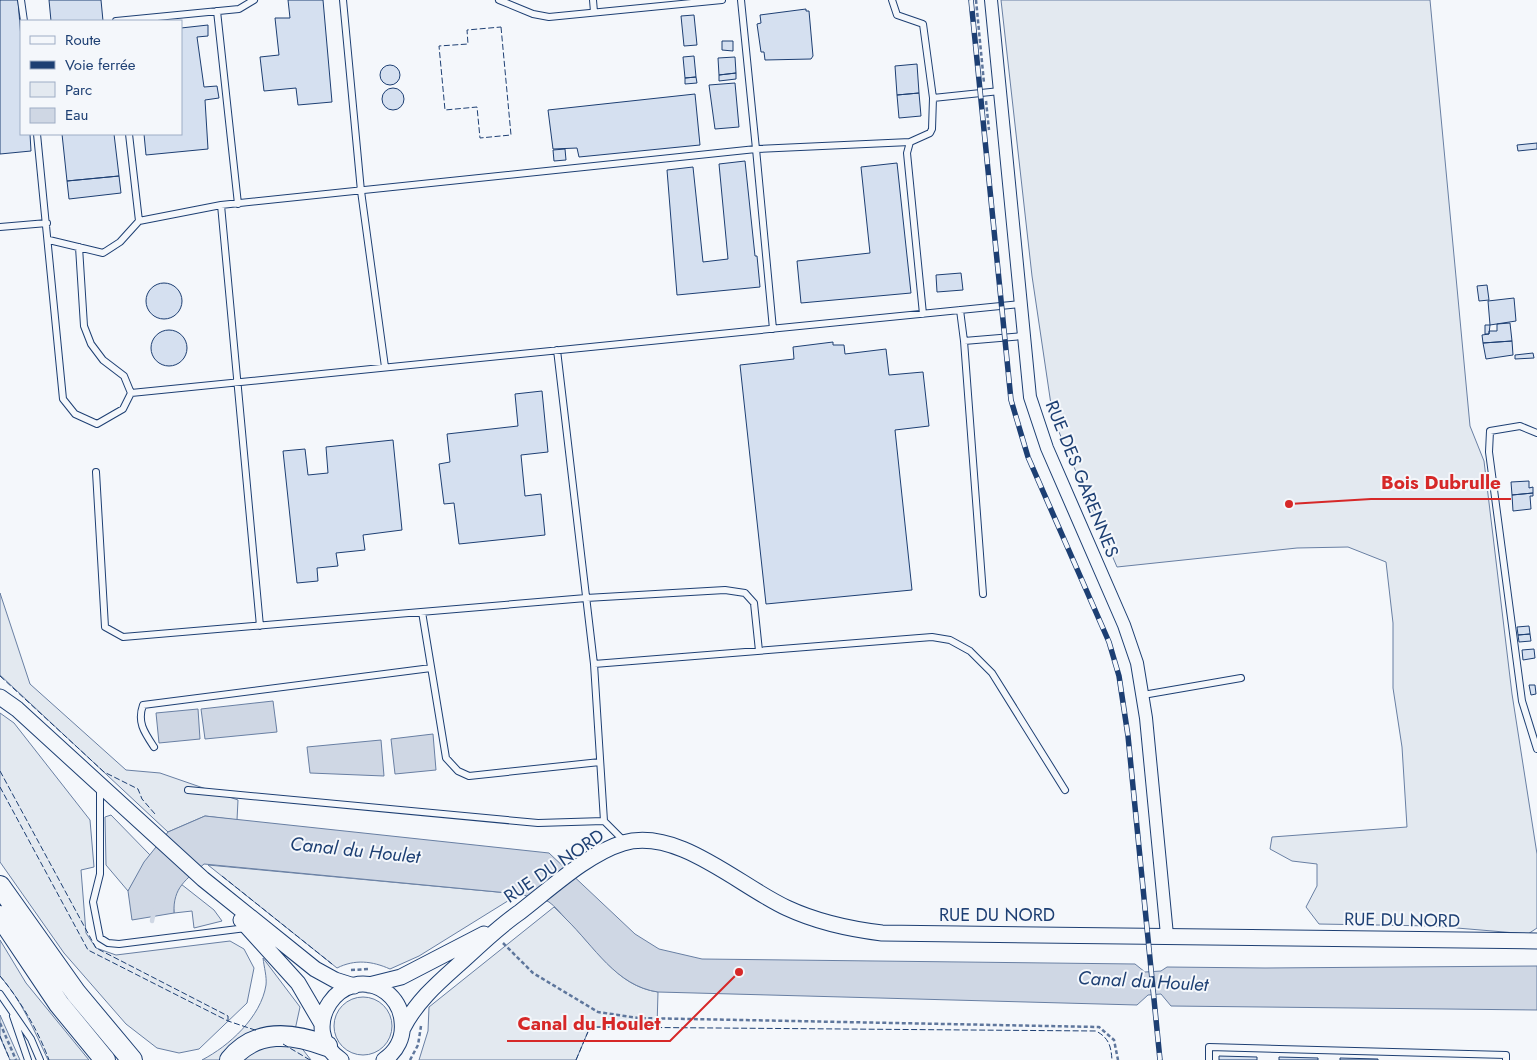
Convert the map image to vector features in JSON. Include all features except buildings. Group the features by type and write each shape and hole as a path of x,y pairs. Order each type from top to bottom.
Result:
{"highway":[{"path":"0,886 76,993 132,1060"},
{"path":"0,916 59,1004 105,1060"},
{"path":"230,1060 246,1045 273,1035 300,1038 337,1056"}],"street":[{"name":"RUE DES GARENNES","path":"991,0 1030,397 1038,425 1124,625 1136,663 1143,694 1167,935"},
{"path":"0,689 17,709 203,879 315,969 335,980 380,989 393,999 401,1015 403,1028"},
{"path":"0,697 17,709"},
{"name":"RUE DU NORD","path":"388,1058 400,1040 403,1028 414,1009 428,992 503,924 524,908 586,863 608,849 626,842 652,840 675,845 788,908 819,920 860,930 906,934 1167,935 1537,941"},
{"path":"203,879 298,983 322,1024 337,1056"},
{"name":"RUE DU NORD","path":"361,985 401,978 503,924"},
{"path":"322,1024 324,1011 331,999 341,991 361,985"}],"lane":[{"path":"21,0 24,20"},
{"path":"126,20 239,9 254,0"},
{"path":"343,0 361,191 385,367"},
{"path":"499,0 533,14 549,17 669,3 722,0"},
{"path":"593,0 594,12"},
{"path":"741,0 773,329"},
{"path":"49,240 102,253 120,242 139,220 221,205 756,149 910,142 932,129 933,98 923,24 897,15 892,0"},
{"path":"217,11 238,204"},
{"path":"933,98 1000,91"},
{"path":"37,135 48,223 63,399 75,414 97,424 122,409 130,392 124,376 103,360 91,344 84,326 79,247"},
{"path":"129,135 139,220"},
{"path":"910,142 907,153 922,314"},
{"path":"221,205 260,626"},
{"path":"0,227 48,223"},
{"path":"130,392 1020,304"},
{"path":"960,310 983,594"},
{"path":"964,341 1023,336"},
{"path":"557,350 594,664 604,821 615,834 626,842"},
{"path":"1537,433 1520,426 1490,431 1489,452 1522,700 1537,749"},
{"path":"96,472 105,627 122,636 586,598 725,590 745,593 754,603 759,651"},
{"path":"422,612 446,758 458,771 469,776 600,762"},
{"path":"594,664 932,637 950,640 970,651 992,673 1065,790"},
{"path":"154,747 142,730 139,716 143,705 431,668"},
{"path":"1143,694 1241,678"},
{"path":"100,785 100,874 93,902 100,938 108,943 120,944 249,928"},
{"path":"188,790 538,823 604,821"},
{"path":"0,994 31,1039 40,1060"},
{"path":"8,1005 28,1060"},
{"path":"1208,1060 1209,1047 1506,1055 1506,1060"}],"path":[{"path":"503,924 503,944 533,974 598,1012 638,1018 1098,1027 1114,1040 1118,1060"},
{"path":"0,1023 16,1060"},
{"path":"410,1060 419,1041 420,1023"}],"green space":[{"path":"1001,0 1430,0 1470,426 1484,461 1512,694 1537,854 1537,928 1528,934 1433,926 1319,924 1306,907 1317,886 1317,864 1292,861 1270,849 1272,837 1407,827 1402,747 1393,688 1393,623 1386,562 1348,547 1297,548 1117,567 1053,418 1032,276"},
{"path":"0,593 30,684 126,770 160,773 238,800 237,820 205,816 168,832 0,675"},
{"path":"0,713 14,723 90,820 94,867 81,870 86,933 96,948 116,955 230,941 244,949 254,968 247,1003 199,1049 179,1053 157,1048 126,1024 64,953 0,862"},
{"path":"111,815 150,855 128,891 106,865 105,817"},
{"path":"208,865 519,894 419,956 390,969 364,962 350,963 337,968"},
{"path":"181,884 214,910 222,921 194,928 192,911 174,913 173,899"},
{"path":"554,907 616,972 635,985 658,992 657,1027 590,1027 576,1060 419,1060 428,1031 429,1007"},
{"path":"0,940 26,983 89,1060 48,1060 21,1006 0,976"},
{"path":"263,958 300,1007 295,1030 222,1060 202,1060 233,1039 258,1008 266,985"},
{"path":"363,997 374,999 387,1010 392,1026 390,1037 379,1050 363,1055 352,1053 339,1042 334,1026 336,1015 347,1002"},
{"path":"0,1015 20,1060 10,1060 0,1037"},
{"path":"278,1042 300,1046 311,1060 239,1060 255,1049"}],"water":[{"path":"273,701 277,732 205,739 201,709"},
{"path":"198,709 200,739 159,743 156,713"},
{"path":"433,734 436,770 395,774 391,739"},
{"path":"381,740 384,776 310,773 307,747"},
{"path":"205,816 549,853 635,934 659,949 702,959 1135,964 1145,972 1161,971 1167,967 1537,966 1537,1010 1171,1006 1161,994 1148,995 1137,1005 658,992 630,982 618,973 549,902 542,899 519,894 204,864 178,890 174,904 174,913 132,920 128,891 144,862 168,832"}],"waterway":[{"name":"Canal du Houlet","path":"152,921 154,911"}],"railway":[{"path":"971,0 1011,400 1028,457 1109,642 1119,676 1128,736 1160,1060"}],"fence":[{"path":"501,27 511,135 480,138 477,107 445,110 439,46 468,44 467,30 501,27"},
{"path":"0,676 104,772 138,789 142,799 155,814"},
{"path":"0,771 96,948 228,1016 228,1021"},
{"path":"0,787 88,950 228,1021 258,1031"},
{"path":"222,876 332,964"},
{"path":"0,976 28,1016 49,1060"},
{"path":"576,1060 590,1027 1096,1031 1108,1043 1112,1060"},
{"path":"0,1036 10,1060"},
{"path":"283,1044 310,1060"}],"place":[{"name":"Bois Dubrulle","path":"1289,504"},
{"name":"Canal du Houlet","path":"739,972"}]}
